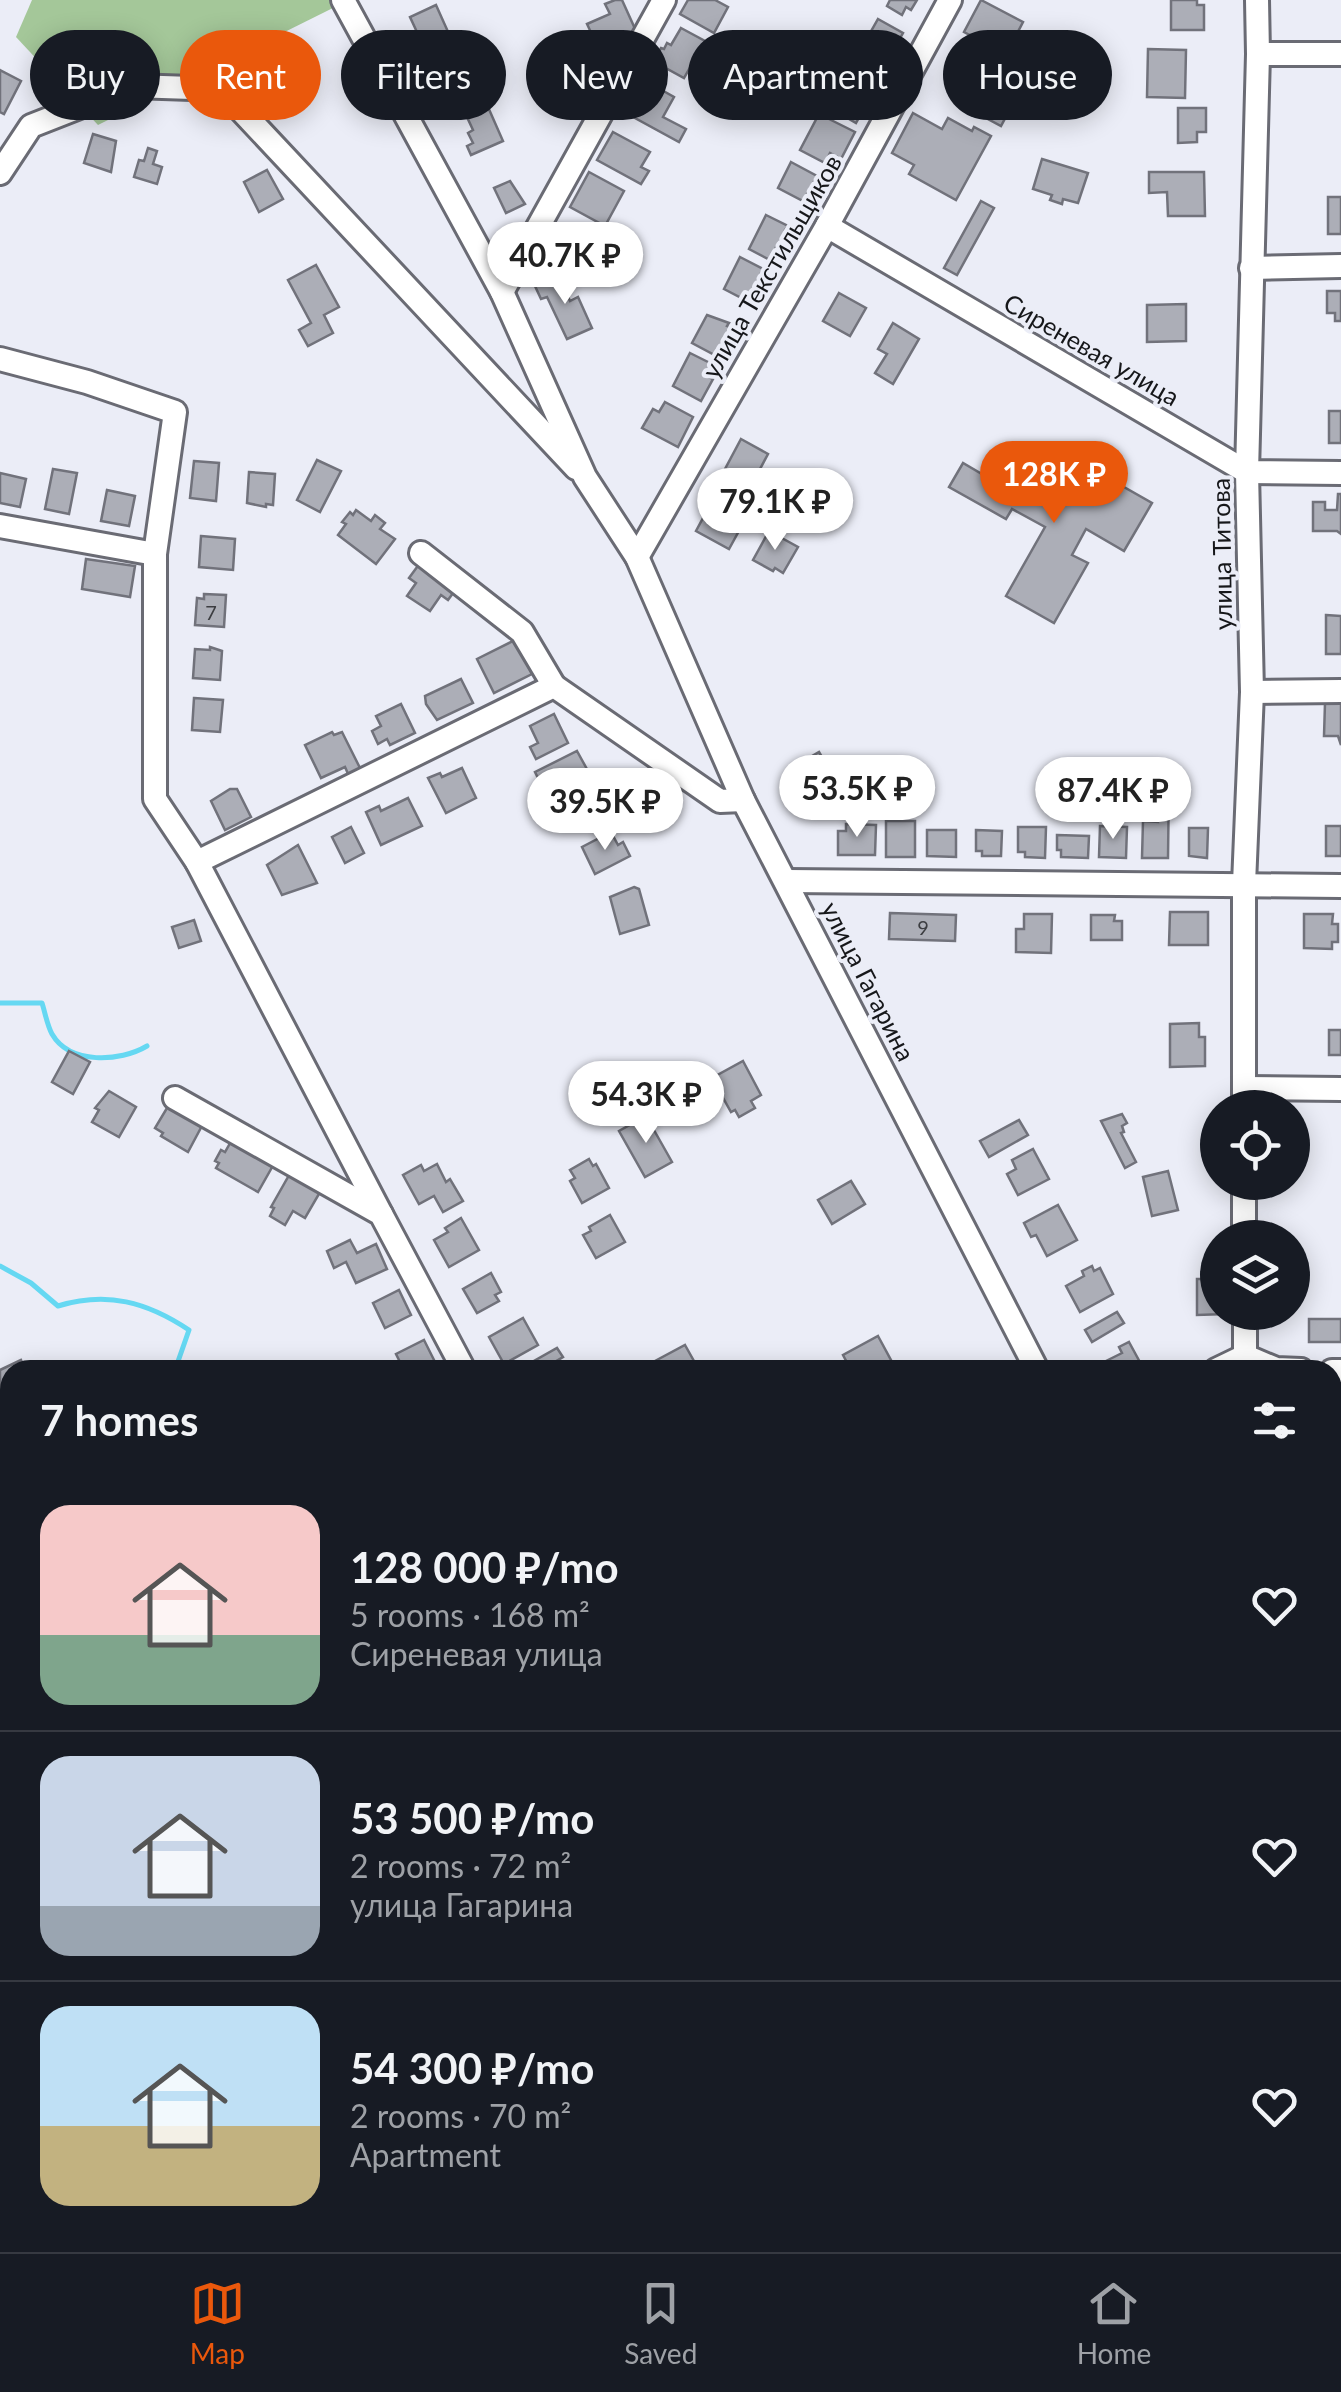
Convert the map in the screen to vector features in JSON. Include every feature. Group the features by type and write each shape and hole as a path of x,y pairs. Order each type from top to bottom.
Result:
{"street":[{"name":"улица Гагарина","path":"343,0 502,292 585,477 637,556 742,800 1032,1360"},
{"path":"502,292 664,0"},
{"name":"улица Текстильщиков","path":"637,556 827,226 950,0"},
{"name":"улица Титова","path":"1244,1090 1244,884 1252,692 1247,472 1257,0"},
{"path":"1258,54 1341,54"},
{"path":"0,173 31,126 133,86 221,89 585,477"},
{"name":"Сиреневая улица","path":"827,226 1247,472 1341,473"},
{"path":"1252,268 1341,266"},
{"path":"0,358 175,412 155,554 155,799 197,862 459,1360"},
{"path":"0,526 155,554"},
{"path":"421,553 522,632 554,686 720,801 742,800"},
{"path":"197,862 554,686"},
{"path":"1252,692 1341,692"},
{"path":"787,882 1341,886"},
{"path":"1310,1092 1341,1089"},
{"path":"175,1098 381,1214"},
{"path":"1244,1330 1244,1356"},
{"path":"1244,1356 1253,1360"},
{"path":"1236,1360 1244,1356"}],"green space":[{"path":"32,0 349,0 289,30 180,30 180,84 160,94 160,30 30,30 30,52 16,37"}],"building":[{"path":"622,0 636,30 590,30 587,24 610,14 605,4"},
{"path":"688,0 715,0 728,7 716,30 680,14"},
{"path":"890,0 917,0 902,15 887,6"},
{"path":"981,0 1023,22 1019,30 965,30"},
{"path":"1171,0 1197,0 1197,5 1204,5 1204,30 1171,30"},
{"path":"436,5 447,30 416,30 410,17"},
{"path":"878,19 898,30 872,30"},
{"path":"681,28 688,32 688,71 684,78 668,69 668,44 671,45"},
{"path":"1148,49 1186,50 1185,98 1147,97"},
{"path":"0,70 21,81 4,114 0,112"},
{"path":"1178,108 1206,108 1206,132 1197,132 1197,142 1178,143"},
{"path":"923,119 942,129 947,120 952,120 991,136 956,200 909,174 914,165 892,153 909,120"},
{"path":"468,120 494,120 503,141 471,155 467,146 473,143 468,133 473,130"},
{"path":"639,120 668,120 686,129 679,142"},
{"path":"816,120 831,120 855,132 841,159 830,153 825,163 800,150"},
{"path":"613,132 650,152 641,167 649,171 641,184 597,160"},
{"path":"93,134 116,141 111,172 84,163"},
{"path":"148,148 157,151 153,164 162,167 157,184 134,177"},
{"path":"1042,159 1088,173 1078,203 1063,199 1062,204 1050,200 1052,195 1033,189"},
{"path":"791,162 817,176 803,201 778,188"},
{"path":"267,170 283,199 259,212 244,182"},
{"path":"589,172 624,191 605,226 570,207"},
{"path":"1149,172 1204,172 1205,216 1168,216 1167,192 1149,193"},
{"path":"510,181 525,204 506,213 494,188"},
{"path":"1328,197 1341,197 1341,234 1328,234"},
{"path":"981,201 994,208 957,275 944,268"},
{"path":"766,215 788,226 785,230 791,233 784,246 778,243 770,260 749,249"},
{"path":"560,231 590,247 583,261 578,258 571,270 546,256"},
{"path":"740,257 763,269 755,285 764,289 755,305 724,289"},
{"path":"316,265 339,307 324,315 333,333 308,346 299,330 311,323 288,280"},
{"path":"558,275 570,301 578,297 592,328 567,339 547,297 541,299 535,286"},
{"path":"1327,291 1341,291 1341,321 1335,321 1335,313 1327,313"},
{"path":"839,293 866,308 850,336 823,321"},
{"path":"1186,304 1186,341 1147,342 1147,305"},
{"path":"707,315 729,323 727,326 739,332 724,360 692,343"},
{"path":"893,323 919,339 893,384 875,373 887,354 878,349"},
{"path":"690,353 712,364 706,376 713,379 701,401 673,386"},
{"path":"665,402 693,417 678,447 642,428 653,409 659,412"},
{"path":"1329,411 1341,411 1341,443 1329,443"},
{"path":"741,439 768,454 752,484 725,469"},
{"path":"1023,453 1105,500 1115,482 1152,503 1124,551 1086,529 1072,555 1088,563 1054,623 1006,596 1045,527 1012,509 1006,519 949,487 963,463 1004,487"},
{"path":"317,460 341,471 320,512 297,500"},
{"path":"194,461 219,463 216,501 190,498"},
{"path":"53,469 77,473 69,514 45,509"},
{"path":"249,472 275,474 273,505 247,503"},
{"path":"803,472 832,489 815,517 787,501"},
{"path":"0,473 26,479 20,507 0,503"},
{"path":"107,490 135,496 129,526 101,521"},
{"path":"717,492 745,507 741,515 746,518 729,549 696,531"},
{"path":"1338,494 1341,534 1313,531 1313,502 1325,502 1325,510 1337,510"},
{"path":"356,510 371,521 375,515 385,523 380,529 395,539 376,564 338,535 346,524 342,522"},
{"path":"769,531 798,547 783,573 753,560"},
{"path":"201,536 235,539 233,570 199,567"},
{"path":"86,559 135,566 130,597 82,589"},
{"path":"420,563 456,589 448,600 441,595 430,611 407,596 416,583 409,578"},
{"path":"204,594 226,595 224,627 195,625 197,598 204,599"},
{"path":"1326,615 1341,616 1341,654 1326,654"},
{"path":"515,640 532,674 494,693 477,659"},
{"path":"210,647 222,651 220,680 193,678 195,649"},
{"path":"461,679 473,703 437,720 425,696"},
{"path":"194,698 223,700 220,732 192,730"},
{"path":"1325,703 1341,703 1341,745 1338,736 1324,736"},
{"path":"401,704 415,733 390,745 387,739 378,744 372,731 381,726 376,716"},
{"path":"554,714 568,743 536,759 530,747 538,743 530,726"},
{"path":"332,732 342,732 361,770 349,776 345,767 321,778 305,745"},
{"path":"577,751 588,771 583,773 603,811 578,823 553,776 540,782 535,772"},
{"path":"819,752 830,771 805,785 795,766"},
{"path":"462,768 476,798 446,813 428,778"},
{"path":"1159,778 1169,779 1168,858 1142,858 1143,821 1158,822"},
{"path":"237,789 251,817 225,830 211,801"},
{"path":"408,798 422,826 381,845 366,812 379,806 381,811"},
{"path":"886,821 915,821 915,857 886,857"},
{"path":"846,824 876,825 875,855 838,855 838,831 846,831"},
{"path":"1100,826 1127,827 1126,858 1099,857"},
{"path":"1326,826 1341,826 1341,856 1326,856"},
{"path":"351,827 364,853 345,863 332,837"},
{"path":"1018,827 1046,827 1045,858 1025,857 1025,852 1018,852"},
{"path":"1189,828 1208,828 1207,858 1189,856"},
{"path":"927,830 956,830 956,857 927,856"},
{"path":"976,830 1002,831 1001,856 982,856 982,851 976,851"},
{"path":"611,832 618,845 623,842 630,856 595,874 582,847"},
{"path":"1057,835 1089,836 1088,858 1061,857"},
{"path":"298,845 317,883 282,895 267,865"},
{"path":"634,887 639,889 649,925 620,934 610,897"},
{"path":"1170,912 1208,912 1208,945 1169,945"},
{"path":"890,913 956,915 955,941 889,939"},
{"path":"1024,914 1052,914 1051,953 1016,952 1016,929 1024,929"},
{"path":"1304,914 1333,914 1332,924 1338,924 1338,942 1332,942 1332,949 1304,948"},
{"path":"1091,915 1115,915 1114,921 1122,921 1122,940 1091,940"},
{"path":"194,920 201,941 179,948 172,927"},
{"path":"1199,1023 1199,1037 1205,1037 1205,1066 1170,1067 1170,1024"},
{"path":"1329,1030 1341,1030 1341,1055 1329,1055"},
{"path":"69,1051 90,1062 73,1094 52,1082"},
{"path":"743,1061 761,1095 751,1101 755,1108 739,1117 735,1110 731,1112 712,1078"},
{"path":"109,1091 136,1107 119,1137 92,1122 99,1110 95,1108"},
{"path":"170,1103 204,1122 188,1152 155,1128"},
{"path":"1122,1114 1127,1123 1121,1133 1136,1162 1125,1168 1101,1121"},
{"path":"646,1116 672,1162 645,1177 619,1131"},
{"path":"1019,1120 1028,1135 989,1157 980,1141"},
{"path":"233,1138 275,1162 258,1192 216,1168 221,1150 225,1152"},
{"path":"1033,1149 1049,1179 1018,1195 1007,1174 1016,1169 1012,1160"},
{"path":"589,1159 609,1188 582,1203 570,1181 575,1178 570,1170"},
{"path":"437,1164 463,1201 443,1212 434,1196 419,1204 403,1175 421,1165 424,1171"},
{"path":"292,1170 323,1187 305,1218 293,1211 285,1225 270,1216 274,1208 271,1207"},
{"path":"1168,1171 1178,1210 1152,1216 1143,1177"},
{"path":"851,1181 865,1204 832,1224 818,1200"},
{"path":"1058,1205 1077,1240 1047,1256 1024,1223"},
{"path":"610,1215 625,1242 596,1258 583,1235"},
{"path":"461,1218 479,1250 449,1267 434,1240"},
{"path":"350,1240 357,1253 376,1244 387,1269 356,1283 346,1262 334,1268 327,1251"},
{"path":"1092,1266 1094,1271 1100,1268 1113,1294 1080,1312 1066,1286 1084,1276 1082,1271"},
{"path":"491,1273 501,1292 495,1295 499,1301 477,1313 463,1289"},
{"path":"1197,1279 1200,1279 1200,1315"},
{"path":"399,1290 411,1315 385,1328 373,1303"},
{"path":"1117,1312 1124,1323 1092,1342 1085,1330"},
{"path":"523,1318 538,1345 511,1360 502,1360 489,1337"},
{"path":"1310,1319 1341,1319 1341,1342 1309,1342"},
{"path":"878,1336 891,1360 846,1360 843,1355"},
{"path":"424,1340 434,1360 399,1360 396,1354"},
{"path":"1129,1342 1139,1360 1108,1360 1122,1353 1119,1347"},
{"path":"685,1345 693,1360 657,1360"},
{"path":"557,1348 563,1357 558,1360 536,1360"}],"waterway":[{"path":"0,1003 42,1003 52,1034 60,1044 83,1056 123,1055 147,1046"},
{"path":"0,1266 31,1283 58,1306 110,1300 158,1312 189,1330 178,1360"}]}
